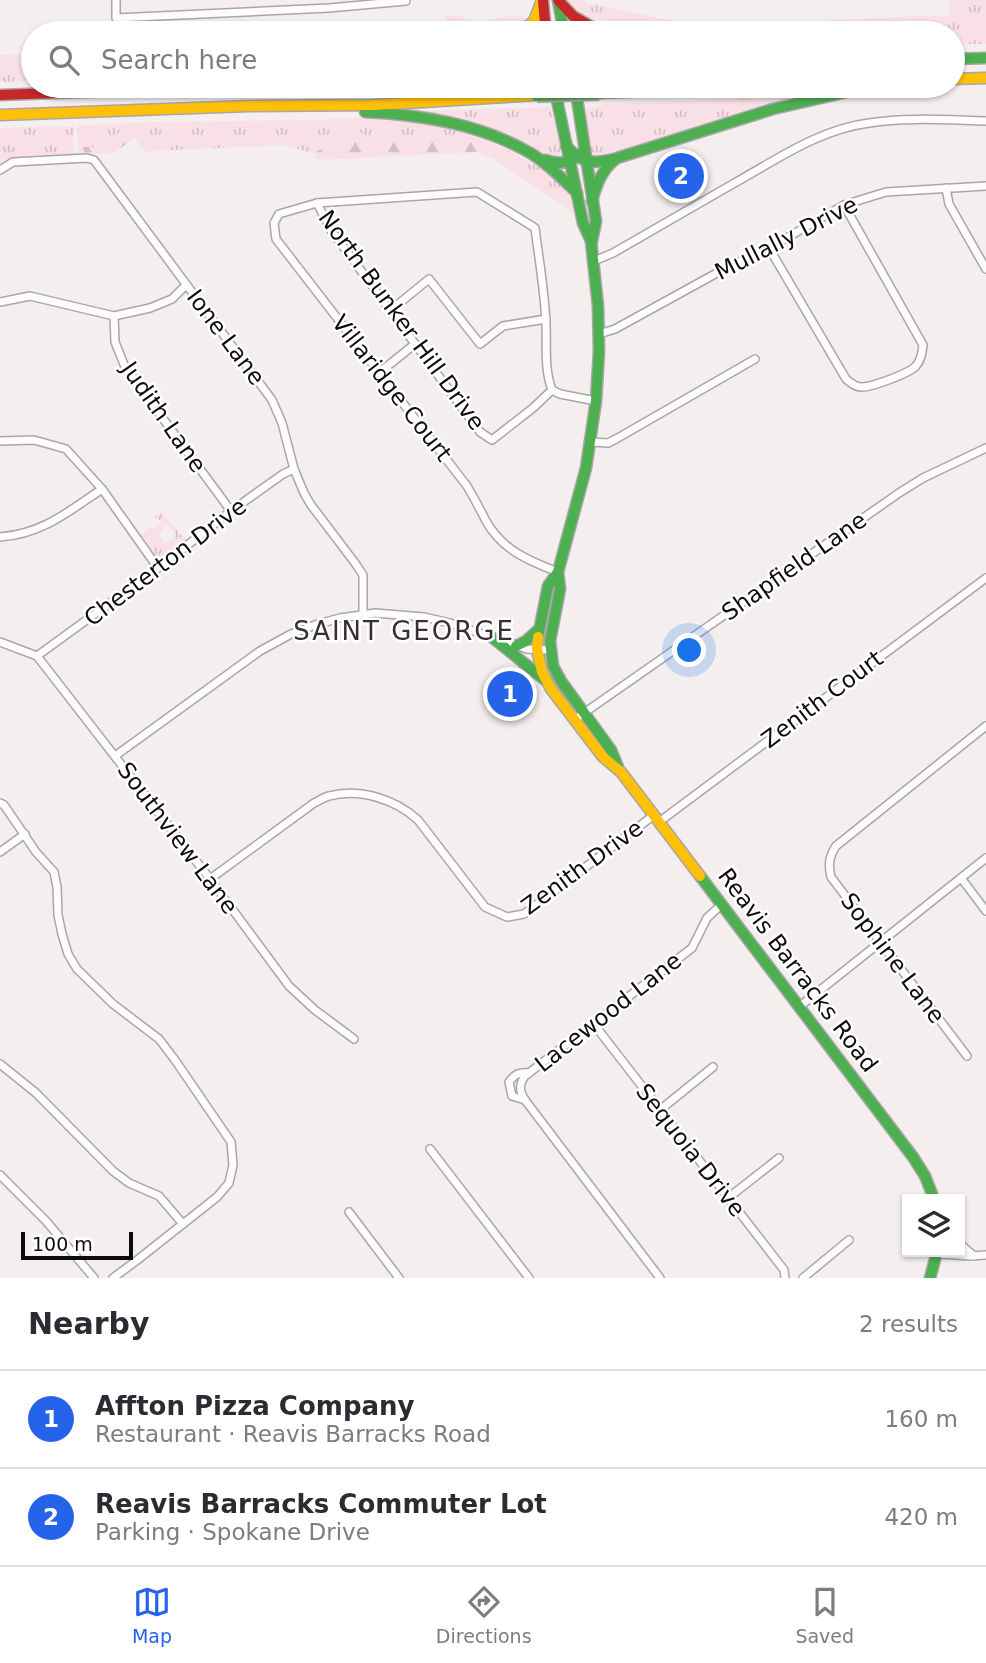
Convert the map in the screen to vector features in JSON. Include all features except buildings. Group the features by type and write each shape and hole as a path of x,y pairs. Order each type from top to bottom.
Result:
{"main road":[{"path":"534,21 542,0"},
{"path":"542,0 545,21"},
{"path":"558,0 582,21"},
{"path":"558,0 562,21"},
{"path":"965,59 986,58"},
{"path":"965,79 986,78"},
{"path":"0,95 21,94"},
{"path":"0,115 249,106 334,106 482,98"},
{"name":"Reavis Barracks Road","path":"556,98 566,146 580,158 596,221 592,241 599,334 591,442 558,572 548,586 539,630 544,650 579,717"},
{"name":"Reavis Barracks Road","path":"576,98 580,158 577,193 583,223 592,241"},
{"path":"334,106 353,112 401,113 458,124 498,138 557,165 580,158 617,158 783,106 819,98"},
{"path":"538,158 568,182 577,193"},
{"path":"592,201 600,176 617,158"},
{"name":"Reavis Barracks Road","path":"558,572 560,589 551,633 544,650 542,672 546,681 611,750 621,772 913,1157 932,1194"},
{"path":"516,646 533,637 539,630"},
{"path":"493,638 546,681"},
{"path":"930,1278 936,1257"}],"street":[{"path":"116,0 116,18 406,1"},
{"path":"594,261 778,158 838,130 867,123 910,120 986,121"},
{"name":"Ione Lane","path":"0,170 13,163 87,158 94,160 272,400 282,424 293,469 311,505 360,569 364,583 363,614"},
{"name":"Mullally Drive","path":"599,334 615,329 726,268 769,248 844,205 887,192 986,186"},
{"path":"946,188 949,204 986,269"},
{"path":"317,204 477,192 535,228 546,319 548,379 552,390 560,394 596,401"},
{"name":"North Bunker Hill Drive","path":"317,204 331,230 480,432 492,440 552,390"},
{"name":"Villaridge Court","path":"317,204 279,214 274,223 276,239 467,486 497,537 525,558 558,572"},
{"path":"769,248 846,379 854,385 864,387 888,380 916,366 922,356 923,345 844,205"},
{"path":"391,310 429,279 480,344 503,326 546,319"},
{"path":"0,302 30,296 114,316 150,308 172,299 187,285"},
{"name":"Judith Lane","path":"114,316 115,342 125,367 232,511"},
{"path":"380,372 415,344"},
{"path":"591,442 608,443 616,439 755,359"},
{"path":"0,441 34,440 66,449 102,489 158,568"},
{"name":"Shapfield Lane","path":"579,717 907,488 986,448"},
{"name":"Chesterton Drive","path":"37,656 293,469"},
{"path":"0,537 37,530 52,523 102,489"},
{"name":"Zenith Court","path":"657,818 986,578"},
{"path":"115,756 270,645 318,624 375,613 424,617 516,646 544,650"},
{"path":"0,642 37,656"},
{"name":"Southview Lane","path":"37,656 210,879 289,986 315,1010 354,1039"},
{"name":"Sophine Lane","path":"967,1056 831,877 829,856 836,846 986,726"},
{"name":"Zenith Drive","path":"210,879 314,803 328,796 368,795 391,802 410,813 485,907 502,916 515,916 524,914 657,818"},
{"path":"0,803 54,872 62,934 68,954 77,969 113,1004 159,1039 231,1142 233,1165 229,1183 217,1197 113,1278"},
{"path":"0,852 25,834"},
{"path":"799,1007 986,858"},
{"path":"961,878 986,911"},
{"name":"Lacewood Lane","path":"524,1100 520,1087 529,1073 692,948 707,918 722,905"},
{"name":"Sequoia Drive","path":"593,1023 784,1270 785,1278"},
{"path":"0,1064 36,1093 113,1171 159,1196 183,1224"},
{"path":"660,1111 713,1067"},
{"path":"529,1073 521,1072 509,1082 512,1096 524,1100 660,1278"},
{"path":"430,1149 529,1278"},
{"path":"728,1198 779,1158"},
{"path":"0,1175 46,1222 94,1278"},
{"path":"349,1212 399,1278"},
{"path":"803,1278 849,1240"},
{"path":"965,1248 975,1256"},
{"path":"965,1255 986,1255"}],"green space":[{"path":"567,0 583,0 672,21 608,21 585,17 572,8"},
{"path":"950,0 986,0 986,44 965,44 965,21 825,21 950,16"},
{"path":"514,15 529,19 526,21 485,21"},
{"path":"445,16 463,16 466,21 445,21"},
{"path":"21,54 21,81 0,82 0,55"},
{"path":"791,98 608,156 591,157 584,108 603,104"},
{"path":"551,107 562,159 538,152 483,125 428,111"},
{"path":"376,117 441,127 501,147 560,182 568,193 573,212 495,160 489,150 441,135 367,140 360,131 314,153 282,145 150,151 133,129 99,147 84,147 84,153 78,153 77,126"},
{"path":"73,126 74,154 13,158 0,164 0,128"},
{"path":"125,128 133,129 150,151 147,153 134,138 113,154 84,153 83,147 99,147"},
{"path":"360,131 367,140 441,135 452,138 462,135 481,145 495,160 477,152 317,160 314,153"},
{"path":"162,512 186,541 180,545 173,538 176,535 164,524 161,527 163,530 158,534 165,544 172,539 179,546 162,559 141,535 151,526 153,528 162,522 155,517"}],"traffic: fast":[{"path":"558,0 562,21"},
{"path":"965,59 986,58"},
{"path":"538,637 548,586 558,572 586,468 596,401 599,351 598,306 591,241 583,223 557,98"},
{"path":"577,98 596,221 592,241"},
{"path":"592,201 601,177 617,158 773,109 821,98"},
{"path":"365,112 430,119 493,135 538,158 577,193"},
{"path":"566,146 588,161 614,159"},
{"path":"545,160 567,162 585,150"},
{"path":"558,572 560,589 550,641 553,666 611,750 618,767"},
{"path":"516,646 538,630"},
{"path":"493,638 545,680"},
{"path":"700,876 913,1157 932,1194"},
{"path":"930,1278 936,1257"}],"traffic: slow":[{"path":"534,21 542,0"},
{"path":"965,79 986,78"},
{"path":"0,115 249,106 374,105 488,98"},
{"path":"538,637 537,649 542,672 551,689 603,757 621,772 700,876"}],"traffic: jam":[{"path":"558,0 582,21"},
{"path":"543,1 545,21"},
{"path":"0,95 21,94"}],"place":[{"name":"Reavis Barracks Commuter Lot","path":"681,176"},
{"name":"Affton Pizza Company","path":"510,694"}],"district":[{"name":"SAINT GEORGE","path":"404,631"}]}
